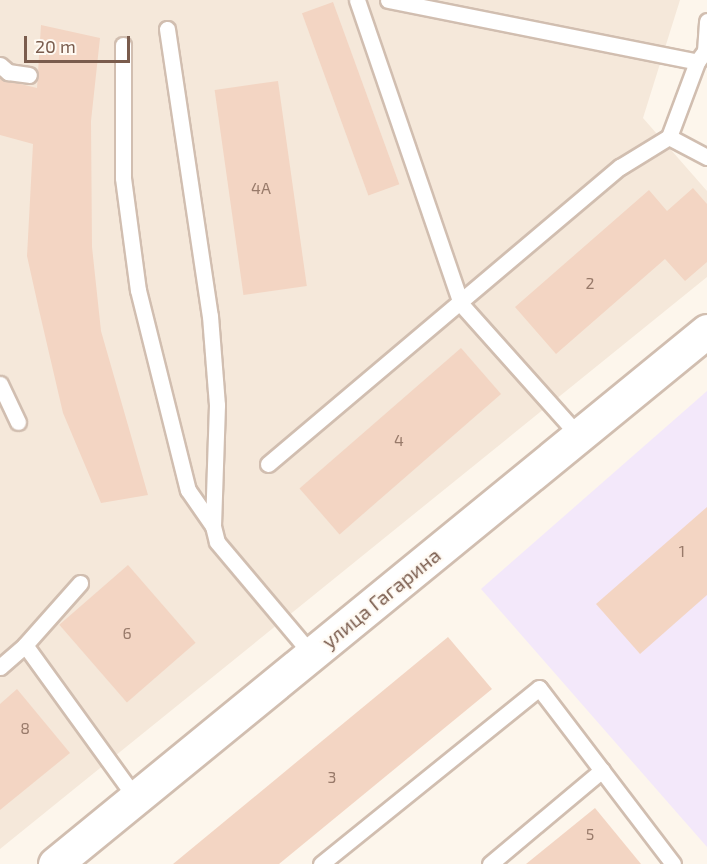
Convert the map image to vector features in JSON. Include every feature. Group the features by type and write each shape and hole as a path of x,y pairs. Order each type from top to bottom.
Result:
{"main road":[{"name":"улица Гагарина","path":"73,858 135,797 707,331"}],"lane":[{"path":"357,0 461,304 579,436"},
{"path":"388,0 697,62"},
{"path":"268,464 461,304 620,166 669,136 697,62 705,51 707,21"},
{"path":"167,29 210,316 217,405 213,526 217,542 312,655"},
{"path":"123,45 123,178 138,290 188,490 213,526"},
{"path":"0,65 8,72 29,75"},
{"path":"669,136 707,157"},
{"path":"0,384 18,422"},
{"path":"0,667 25,645 80,583"},
{"path":"25,645 135,797"},
{"path":"321,864 539,688 673,864"},
{"path":"490,864 602,770"}],"shaded area":[{"path":"0,0 680,0 643,118 707,191 707,277 0,849"},
{"path":"707,391 707,847 481,589"}],"building":[{"path":"333,2 399,184 368,196 302,13"},
{"path":"41,25 100,38 91,121 92,247 101,331 148,495 101,503 63,413 39,310 27,256 33,144 0,135 0,79 37,88"},
{"path":"278,81 307,286 243,295 215,90"},
{"path":"693,188 707,204 707,262 685,281 665,259 556,354 515,307 649,190 667,211"},
{"path":"461,348 501,394 340,534 299,488"},
{"path":"707,507 707,595 640,654 596,604"},
{"path":"128,565 196,643 127,702 59,625"},
{"path":"448,637 492,689 279,864 173,864"},
{"path":"17,689 70,753 0,810 0,704"},
{"path":"595,808 641,864 526,864"}]}
